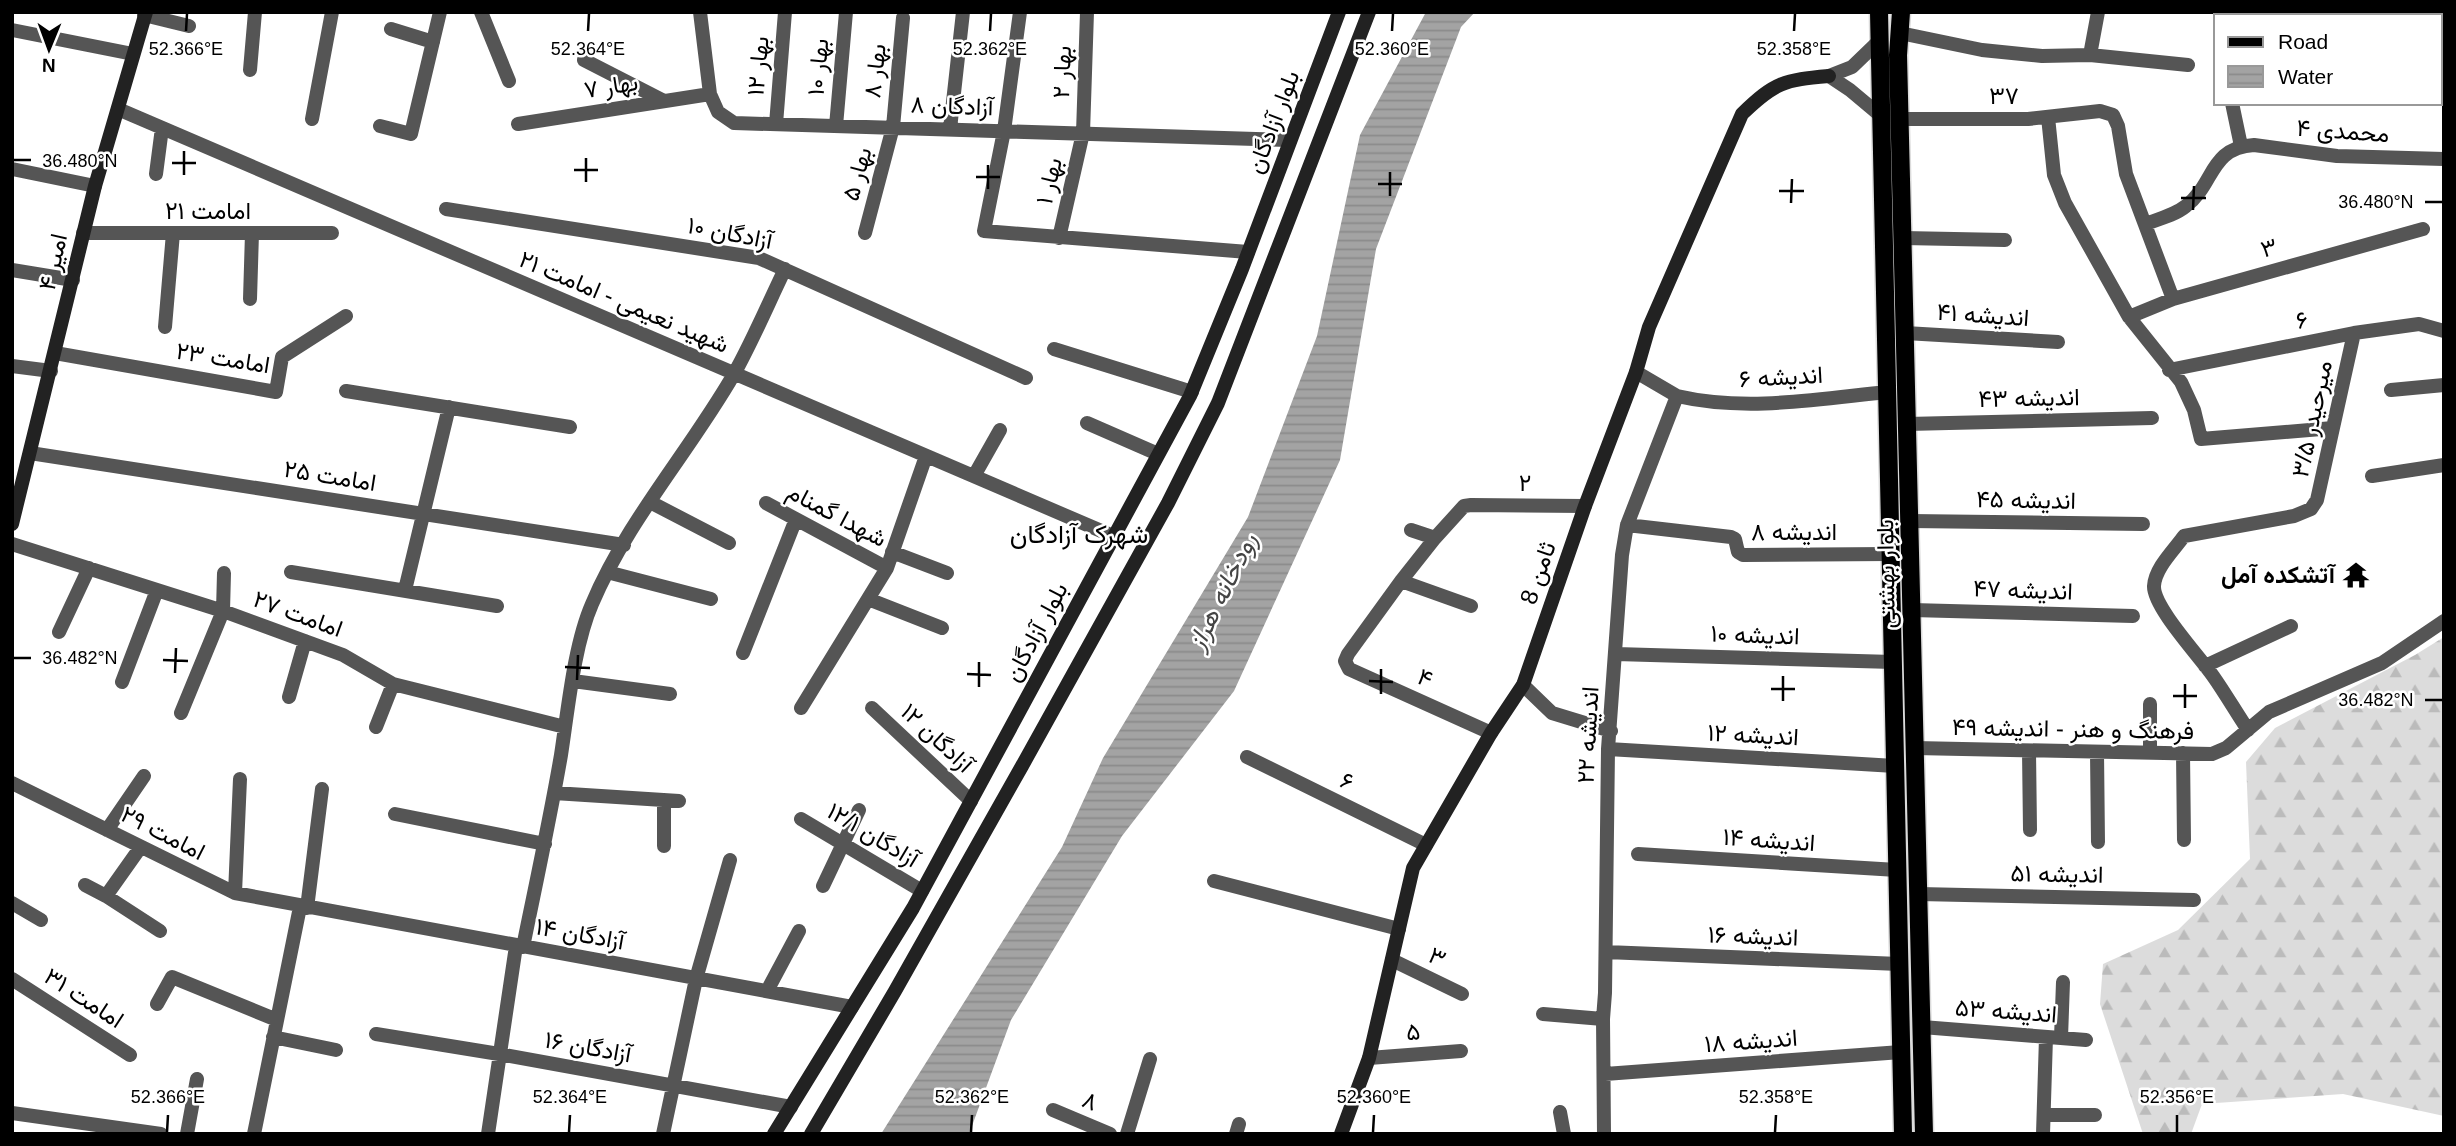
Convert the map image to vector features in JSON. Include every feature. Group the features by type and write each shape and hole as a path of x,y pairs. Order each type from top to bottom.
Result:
{"main road":[{"name":"بلوار آزادگان","path":"774,1134 922,891 1192,392 1339,12"},
{"name":"بلوار آزادگان","path":"811,1134 1023,766 1168,503 1218,403 1369,12"},
{"name":"بلوار بهشتی","path":"1879,12 1903,1134"},
{"name":"بلوار بهشتی","path":"1902,12 1900,119 1924,1134"},
{"name":"امیر ۴","path":"12,523 74,280 94,186 145,14"},
{"name":"ثامن 8","path":"1341,1134 1369,1058 1413,868 1491,733 1523,685 1585,506 1636,372 1649,327 1742,114 1764,93 1790,80 1829,76"},
{"path":"1897,870 1918,870"},
{"path":"1898,894 1919,894"}],"street":[{"path":"250,70 255,12"},
{"path":"312,119 332,12"},
{"path":"380,126 411,134 440,12"},
{"path":"481,12 509,81"},
{"path":"700,12 710,94"},
{"name":"بهار ۱۲","path":"776,124 785,12"},
{"name":"بهار ۱۰","path":"836,126 846,12"},
{"path":"950,129 964,12"},
{"path":"1020,12 1004,131 984,231 1248,251"},
{"name":"بهار ۲","path":"1083,133 1087,12"},
{"path":"2090,55 2098,12"},
{"path":"145,14 189,26"},
{"name":"بهار ۸","path":"893,127 903,18"},
{"path":"391,29 433,42"},
{"path":"12,30 133,54"},
{"path":"1900,33 1982,50 2042,56 2090,55 2188,65"},
{"path":"1829,76 1852,67 1880,41"},
{"path":"584,60 664,101"},
{"path":"1829,76 1881,117"},
{"name":"بهار ۷","path":"518,124 710,94"},
{"name":"آزادگان ۸","path":"710,94 718,112 734,123 1290,140"},
{"path":"2173,299 2145,224 2188,205 2222,156 2241,146 2232,105"},
{"name":"شهید نعیمی - امامت ۲۱","path":"118,109 1113,536"},
{"name":"۳۷","path":"1900,119 2028,119 2107,113 2116,120 2126,174 2145,224"},
{"path":"2048,117 2054,175 2065,203 2129,317 2181,382 2201,439 2333,428"},
{"name":"بهار ۵","path":"864,233 893,127"},
{"path":"156,173 162,128"},
{"name":"بهار ۱","path":"1059,238 1083,133"},
{"name":"محمدی ۴","path":"2241,146 2254,145 2337,156 2444,159"},
{"path":"12,169 94,186"},
{"name":"آزادگان ۱۰","path":"446,209 759,258 1026,378"},
{"name":"۳","path":"2129,317 2173,299 2423,229"},
{"name":"امامت ۲۱","path":"83,233 332,233"},
{"path":"165,327 173,233"},
{"path":"250,299 251,233"},
{"path":"1903,238 2005,240"},
{"path":"488,1134 499,1054 519,947 545,844 585,622 607,572 734,373 785,269"},
{"path":"12,270 74,280"},
{"name":"امامت ۲۳","path":"55,353 276,392 282,357 346,316"},
{"name":"۶","path":"2169,370 2354,333 2419,324 2444,331"},
{"name":"اندیشه ۴۱","path":"1905,333 2057,342"},
{"name":"میرحیدر ۳/۵","path":"2205,666 2164,610 2154,587 2159,570 2184,536 2294,516 2311,509 2317,500 2354,333"},
{"path":"1054,349 1192,392"},
{"path":"12,366 51,371"},
{"path":"1636,372 1677,396"},
{"path":"2390,390 2444,385"},
{"path":"346,391 569,427"},
{"name":"اندیشه ۶","path":"1677,396 1696,401 1757,404 1887,392"},
{"name":"اندیشه ۲۲","path":"1604,1134 1603,1019 1608,749 1622,555 1627,526 1677,396"},
{"path":"405,590 449,407"},
{"name":"اندیشه ۴۳","path":"1907,424 2152,418"},
{"path":"1087,423 1158,454"},
{"path":"974,477 1000,430"},
{"name":"امامت ۲۵","path":"30,453 624,545"},
{"path":"801,708 887,568 926,456"},
{"path":"2372,476 2444,465"},
{"path":"650,502 729,543"},
{"name":"شهدا گمنام","path":"766,503 887,568"},
{"name":"۲","path":"1436,538 1464,506 1585,506"},
{"path":"743,653 796,519"},
{"name":"اندیشه ۴۵","path":"1910,521 2143,524"},
{"name":"اندیشه ۸","path":"1627,526 1731,537 1735,538 1738,552 1743,555 1890,554"},
{"path":"1411,530 1436,538 1401,581 1471,606"},
{"name":"امامت ۲۷","path":"12,544 223,611 306,641 343,655 393,684 565,727"},
{"path":"892,552 947,573"},
{"path":"59,632 89,568"},
{"path":"291,572 497,606"},
{"path":"607,572 711,599"},
{"path":"181,713 223,611 224,573"},
{"name":"۴","path":"1401,581 1348,654 1345,661 1349,669 1491,733"},
{"path":"122,682 157,590"},
{"path":"868,598 942,628"},
{"name":"اندیشه ۴۷","path":"1912,610 2133,617"},
{"name":"فرهنگ و هنر - اندیشه ۴۹","path":"1915,748 2212,754 2226,748 2269,712 2382,663 2444,621"},
{"path":"2248,730 2205,666 2291,626"},
{"path":"289,697 306,641"},
{"name":"اندیشه ۱۰","path":"1616,654 1893,662"},
{"path":"573,681 670,694"},
{"path":"376,727 393,684"},
{"path":"1523,685 1552,713 1611,731"},
{"path":"2150,704 2150,753"},
{"name":"آزادگان ۱۲","path":"872,708 971,802"},
{"name":"اندیشه ۱۲","path":"1608,749 1895,766"},
{"path":"2029,751 2030,830"},
{"path":"2097,752 2098,842"},
{"path":"2183,753 2184,840"},
{"name":"۶","path":"1247,757 1426,845"},
{"path":"107,830 144,776"},
{"path":"235,893 240,779"},
{"name":"امامت ۲۹","path":"12,783 235,893 304,908"},
{"path":"254,1134 277,1020 304,908 322,789"},
{"path":"554,793 671,801 664,846"},
{"path":"823,886 859,810"},
{"path":"394,814 545,844"},
{"name":"آزادگان ۱۲/۱","path":"802,819 922,891"},
{"path":"106,896 140,848"},
{"name":"اندیشه ۱۴","path":"1638,855 1897,870"},
{"path":"663,1134 696,979 730,860"},
{"path":"1214,881 1399,929"},
{"path":"85,885 160,932"},
{"name":"اندیشه ۵۱","path":"1919,894 2194,900"},
{"path":"12,903 41,920"},
{"name":"آزادگان ۱۴","path":"304,908 852,1007"},
{"path":"767,991 799,931"},
{"name":"اندیشه ۱۶","path":"1606,953 1899,964"},
{"name":"۳","path":"1392,960 1462,994"},
{"path":"157,1004 172,977 277,1020"},
{"name":"امامت ۳۱","path":"12,979 130,1055"},
{"path":"2043,1134 2063,982"},
{"path":"1543,1014 1603,1019"},
{"name":"اندیشه ۵۳","path":"1922,1027 2086,1040"},
{"name":"آزادگان ۱۶","path":"376,1034 791,1107"},
{"path":"274,1037 336,1050"},
{"name":"۵","path":"1369,1058 1461,1051"},
{"name":"اندیشه ۱۸","path":"1605,1074 1901,1052"},
{"path":"1127,1134 1150,1059"},
{"path":"187,1134 197,1079"},
{"name":"۸","path":"1053,1110 1110,1134"},
{"path":"1560,1112 1564,1134"},
{"path":"12,1113 161,1134"},
{"path":"2044,1115 2095,1115"}],"green space":[{"path":"2444,637 2444,1116 2343,1094 2202,1104 2191,1134 2143,1134 2100,1004 2103,964 2178,930 2250,859 2246,762 2275,728"}],"water":[{"name":"رودخانه هراز","path":"1426,12 1475,12 1461,27 1376,249 1340,460 1234,691 1122,836 1011,1020 969,1134 881,1134 1062,847 1103,758 1248,517 1317,336 1360,135"}],"place":[{"name":"آتشکده آمل","path":"2356,575"}],"district":[{"name":"شهرک آزادگان","path":"1079,534"}]}
